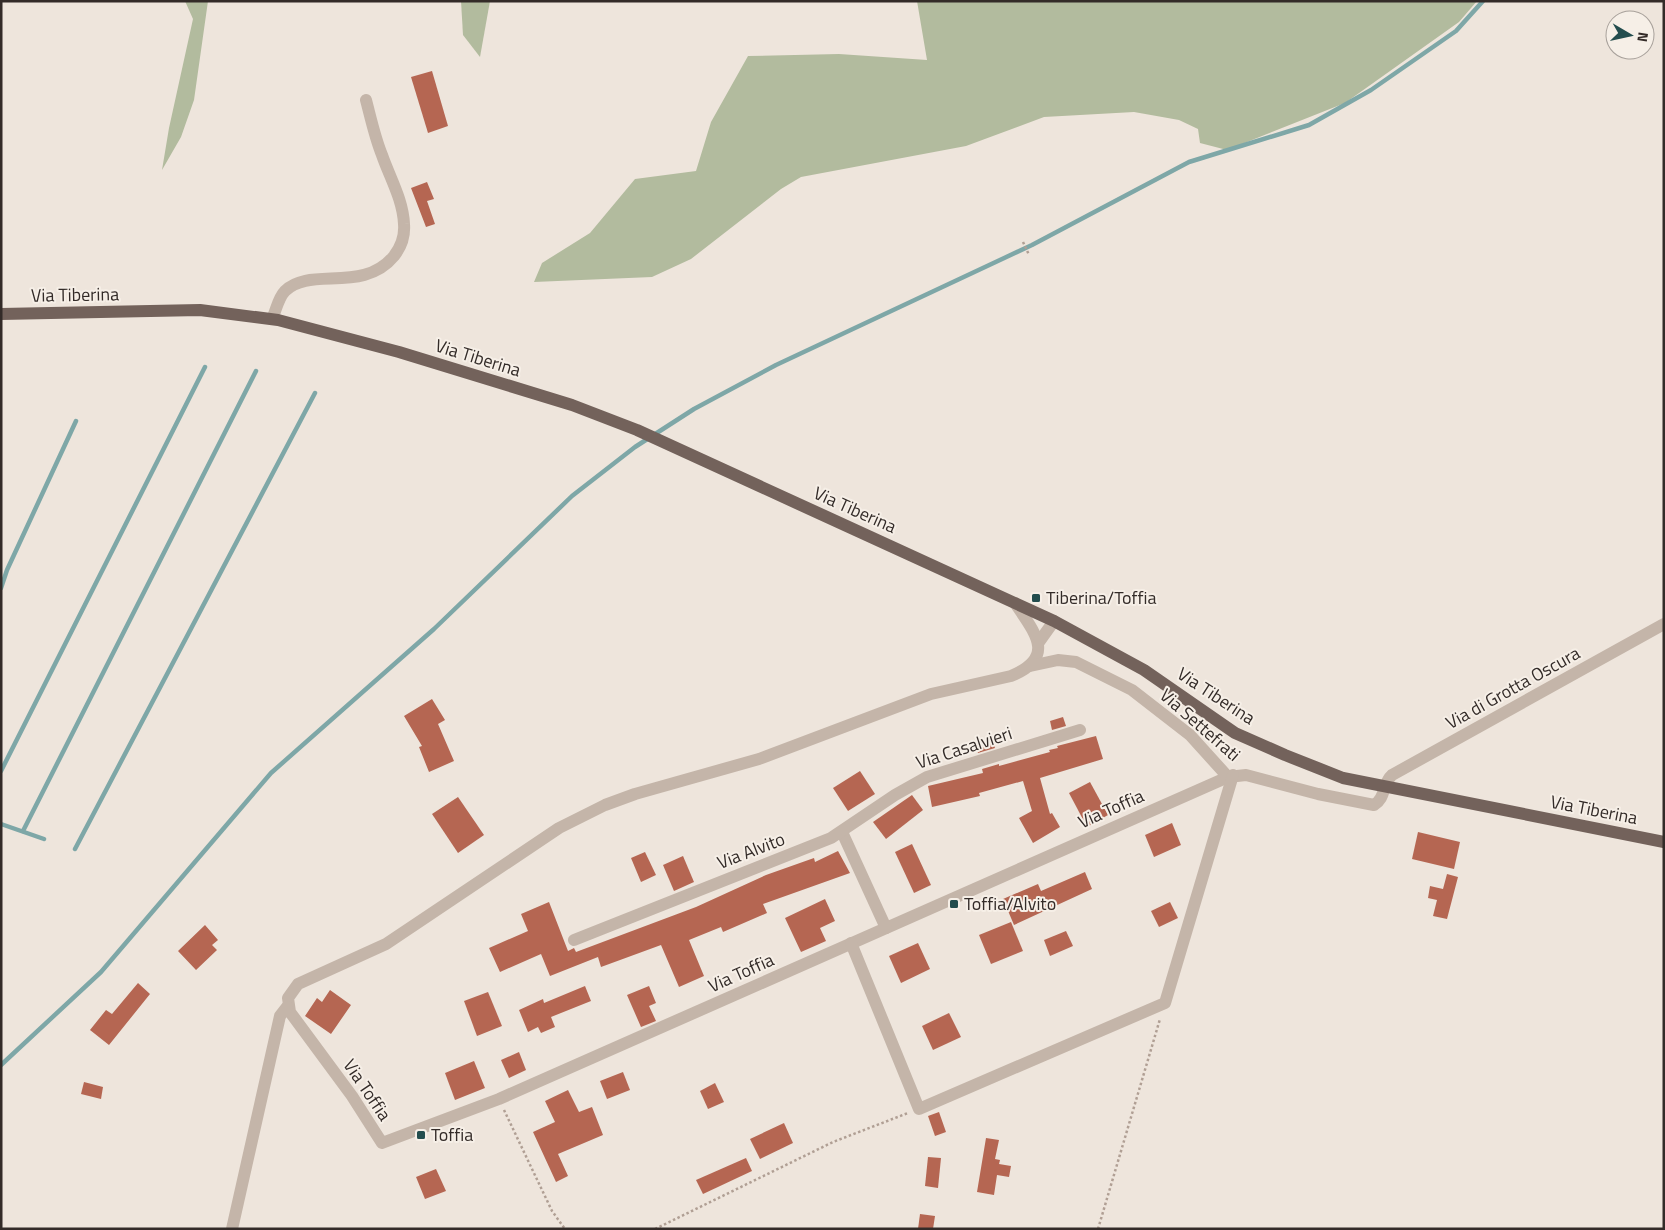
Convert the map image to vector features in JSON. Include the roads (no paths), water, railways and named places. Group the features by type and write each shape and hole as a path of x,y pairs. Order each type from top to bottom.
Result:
{"main road":[{"name":"Via Tiberina","path":"1,314 200,310 272,319 399,352 580,408 637,430 1054,621 1144,670 1235,733 1343,778 1664,842"}],"street":[{"path":"272,319 281,297 292,287 307,282 369,274 385,265 401,246 404,230 403,214 381,154 366,100"},
{"path":"232,1229 280,1016 288,1006 290,992 298,984 386,944 560,828 598,808 634,794 759,759 932,694 1011,676 1030,666 1039,652 1039,642 1015,603"},
{"path":"1039,642 1054,621"},
{"name":"Via di Grotta Oscura","path":"1384,786 1392,775 1664,624"},
{"name":"Via Settefrati","path":"1030,666 1058,660 1076,662 1132,690 1190,735 1231,776 1246,775 1370,805 1374,805 1381,799 1384,786"},
{"name":"Via Casalvieri","path":"842,832 895,795 927,777 1080,730"},
{"path":"851,944 918,1109 1165,1003 1231,776"},
{"name":"Via Toffia","path":"288,1006 295,1020 352,1096 382,1143 499,1099 1231,776"},
{"path":"842,832 886,928"},
{"name":"Via Alvito","path":"574,940 819,843 842,832"}],"waterway":[{"path":"1,1065 101,972 271,773 434,629 572,496 635,447 694,409 776,365 1032,245 1189,162 1309,125 1371,90 1456,31 1483,1"},
{"path":"1,771 205,367"},
{"path":"23,831 256,371"},
{"path":"75,849 315,393"},
{"path":"1,588 7,570 76,421"},
{"path":"1,824 44,839"}],"place":[{"name":"Tiberina/Toffia","path":"1036,598"},
{"name":"Toffia/Alvito","path":"954,904"},
{"name":"Toffia","path":"421,1135"}]}
